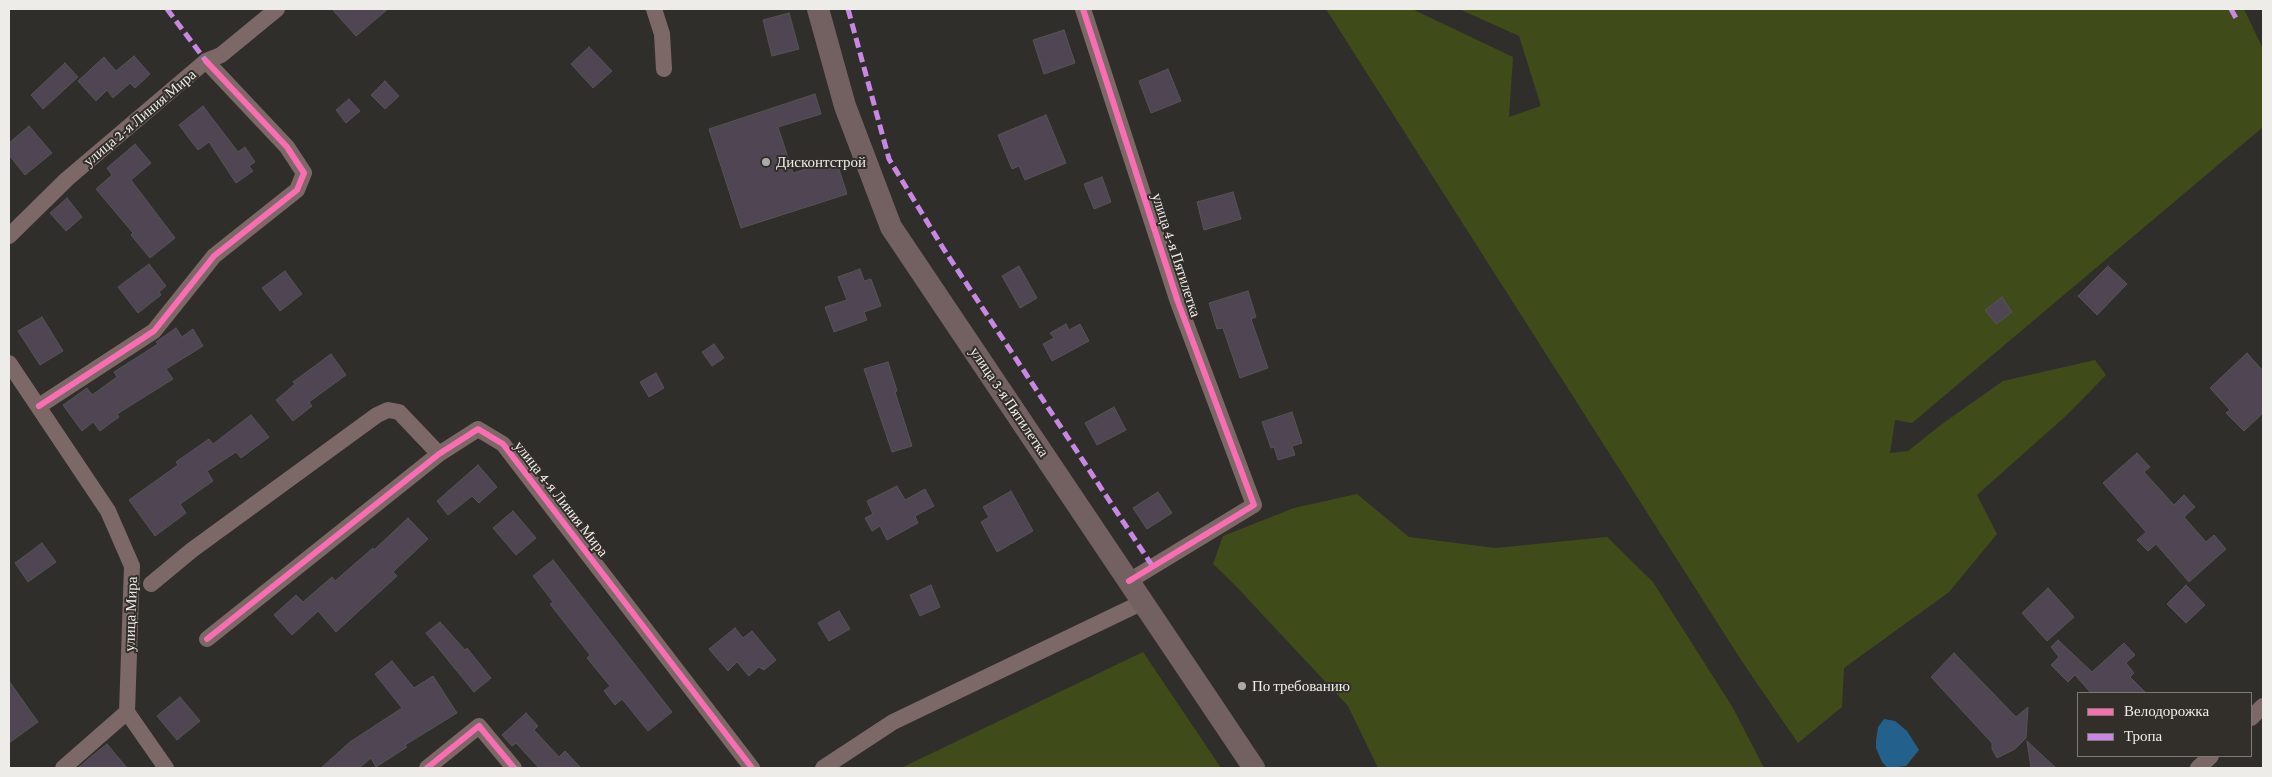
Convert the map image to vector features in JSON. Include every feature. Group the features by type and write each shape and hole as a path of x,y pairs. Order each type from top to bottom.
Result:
{"main road":[{"name":"улица 3-я Пятилетка","path":"818,9 845,106 892,227 1254,768"}],"street":[{"name":"улица 2-я Линия Мира","path":"9,236 67,179 206,61 220,56 277,9"},
{"path":"654,9 662,34 664,69"},
{"name":"улица 4-я Пятилетка","path":"1083,9 1178,302 1254,505 1129,581"},
{"path":"39,406 154,331 214,256 297,190 304,173 287,147 206,61"},
{"name":"улица Мира","path":"9,363 108,511 132,566 127,712"},
{"path":"150,584 207,539 377,415 388,410 399,412 439,454"},
{"name":"улица 4-я Линия Мира","path":"206,639 439,454 478,430 503,444 752,768"},
{"path":"823,768 893,722 1143,602"},
{"path":"2252,717 2263,706"},
{"path":"63,768 127,712 166,768"},
{"path":"427,768 479,726 514,768"},
{"path":"2198,768 2210,757"}],"green space":[{"path":"1326,9 1412,9 1513,57 1509,117 1541,106 1519,36 1459,9 2244,9 2263,49 2263,127 1912,423 1895,420 1890,453 1908,451 1942,424 2003,381 2095,360 2106,375 2068,414 1977,495 1997,534 1949,592 1844,668 1842,707 1798,743 1743,663"},
{"path":"1357,494 1409,537 1495,548 1607,537 1653,582 1733,708 1764,768 1378,768 1348,706 1213,564 1223,536 1294,508"},
{"path":"1143,652 1221,768 901,768"}],"water":[{"path":"1884,719 1895,721 1907,731 1919,750 1906,766 1888,768 1882,762 1876,748 1876,741 1878,727"}],"building":[{"path":"332,9 388,9 356,36"},
{"path":"789,13 799,49 772,56 763,20"},
{"path":"1064,30 1075,63 1044,74 1033,40"},
{"path":"589,47 612,71 593,88 571,64"},
{"path":"134,56 150,74 135,88 130,83 113,98 107,90 96,101 78,81 104,57 116,71"},
{"path":"65,63 78,77 43,109 31,95"},
{"path":"1168,69 1181,101 1151,113 1139,81"},
{"path":"385,81 399,96 385,109 371,95"},
{"path":"815,94 821,114 778,127 793,173 836,160 847,194 741,228 709,129"},
{"path":"349,99 360,111 346,123 336,110"},
{"path":"203,106 238,152 245,147 255,162 249,166 253,171 236,183 209,142 198,150 179,125"},
{"path":"1046,115 1066,163 1025,180 1019,166 1012,169 998,135"},
{"path":"29,126 52,153 25,175 9,155 9,143"},
{"path":"135,144 151,163 131,180 175,238 150,258 131,235 133,233 96,189 112,175 107,168"},
{"path":"1102,177 1111,202 1094,209 1084,184"},
{"path":"1233,192 1241,219 1204,230 1197,202"},
{"path":"67,198 82,217 66,231 50,213"},
{"path":"149,264 166,286 159,292 161,295 138,313 118,287"},
{"path":"1019,266 1037,298 1020,308 1002,276"},
{"path":"2108,266 2127,284 2097,315 2078,296"},
{"path":"860,269 864,281 871,279 881,306 864,312 867,320 834,332 825,307 847,300 838,277"},
{"path":"285,271 302,294 280,311 262,288"},
{"path":"1248,291 1256,317 1251,319 1268,368 1240,378 1223,328 1217,329 1209,303"},
{"path":"2002,297 2012,312 1996,324 1985,310"},
{"path":"42,317 63,351 40,365 18,331"},
{"path":"1066,324 1069,330 1080,324 1089,341 1052,361 1043,344 1054,338 1050,333"},
{"path":"176,328 182,337 193,329 203,346 166,369 173,379 117,414 119,417 100,431 93,422 82,431 63,405 87,388 92,395 117,377 114,372 158,344 156,342"},
{"path":"714,344 724,358 712,366 702,352"},
{"path":"2247,353 2263,371 2263,413 2244,431 2226,413 2230,410 2210,388"},
{"path":"331,354 346,375 309,402 312,406 293,421 276,400 295,384 293,382"},
{"path":"888,362 897,391 895,392 912,446 892,452 864,369"},
{"path":"656,373 664,388 649,397 640,382"},
{"path":"1114,407 1126,430 1097,445 1085,423"},
{"path":"1292,412 1302,443 1292,446 1295,455 1278,460 1274,447 1271,448 1262,422"},
{"path":"251,415 269,437 241,458 236,452 207,471 213,481 180,504 186,513 155,536 129,500 178,465 176,462 209,439 213,444"},
{"path":"2137,453 2150,467 2144,472 2174,505 2184,495 2195,507 2184,517 2206,542 2214,535 2226,549 2189,582 2156,544 2148,551 2137,540 2146,532 2103,483"},
{"path":"478,465 497,487 479,503 472,496 448,515 437,501"},
{"path":"897,486 905,500 925,489 934,506 915,516 918,523 887,540 880,526 872,531 865,518 873,514 867,501"},
{"path":"1011,491 1033,531 997,552 981,522 989,517 983,507"},
{"path":"1158,492 1172,513 1147,529 1133,508"},
{"path":"513,511 536,538 516,555 493,528"},
{"path":"408,518 428,539 393,572 397,576 336,632 318,611 292,635 274,615 296,595 303,602 332,577 335,581 373,548 374,550"},
{"path":"42,543 56,562 28,582 15,563"},
{"path":"553,560 672,712 648,731 622,699 615,705 604,691 610,686 587,658 590,655 550,604 553,602 533,576"},
{"path":"931,585 940,607 920,616 910,595"},
{"path":"2186,585 2205,605 2186,623 2167,604"},
{"path":"2048,588 2074,617 2047,641 2022,613"},
{"path":"839,611 850,629 829,641 818,623"},
{"path":"440,622 465,650 467,648 491,678 474,692 426,633"},
{"path":"735,628 743,638 752,631 776,660 764,670 759,667 749,676 737,662 728,671 709,649"},
{"path":"2058,640 2092,672 2124,643 2135,655 2126,663 2134,673 2130,677 2145,692 2090,692 2075,675 2068,682 2051,665 2059,657 2051,647"},
{"path":"1954,653 2016,717 2028,707 2026,738 2015,749 1997,758 1992,749 1992,743 1931,677"},
{"path":"392,661 414,688 433,676 457,713 405,745 407,747 376,767 371,758 359,768 321,768 350,742 402,708 375,674"},
{"path":"9,681 38,722 9,743"},
{"path":"180,697 200,721 177,740 157,716"},
{"path":"526,713 538,726 534,730 559,757 565,751 581,768 539,768 516,743 512,746 502,735"},
{"path":"2027,741 2056,768 2031,768"},
{"path":"107,744 127,768 78,768 93,755"}],"marked path":[{"path":"167,9 206,61"},
{"path":"848,9 889,159 943,248 1153,567"},
{"path":"2231,9 2237,20"}],"cycle path":[{"path":"1083,9 1178,302 1254,505 1129,581"},
{"path":"39,406 154,331 214,256 297,190 304,173 287,147 206,61"},
{"path":"207,639 439,454 478,429 503,444 752,768"},
{"path":"427,768 479,726 514,768"}],"place":[{"name":"Дисконтстрой","path":"766,162"},
{"name":"По требованию","path":"1242,686"}]}
